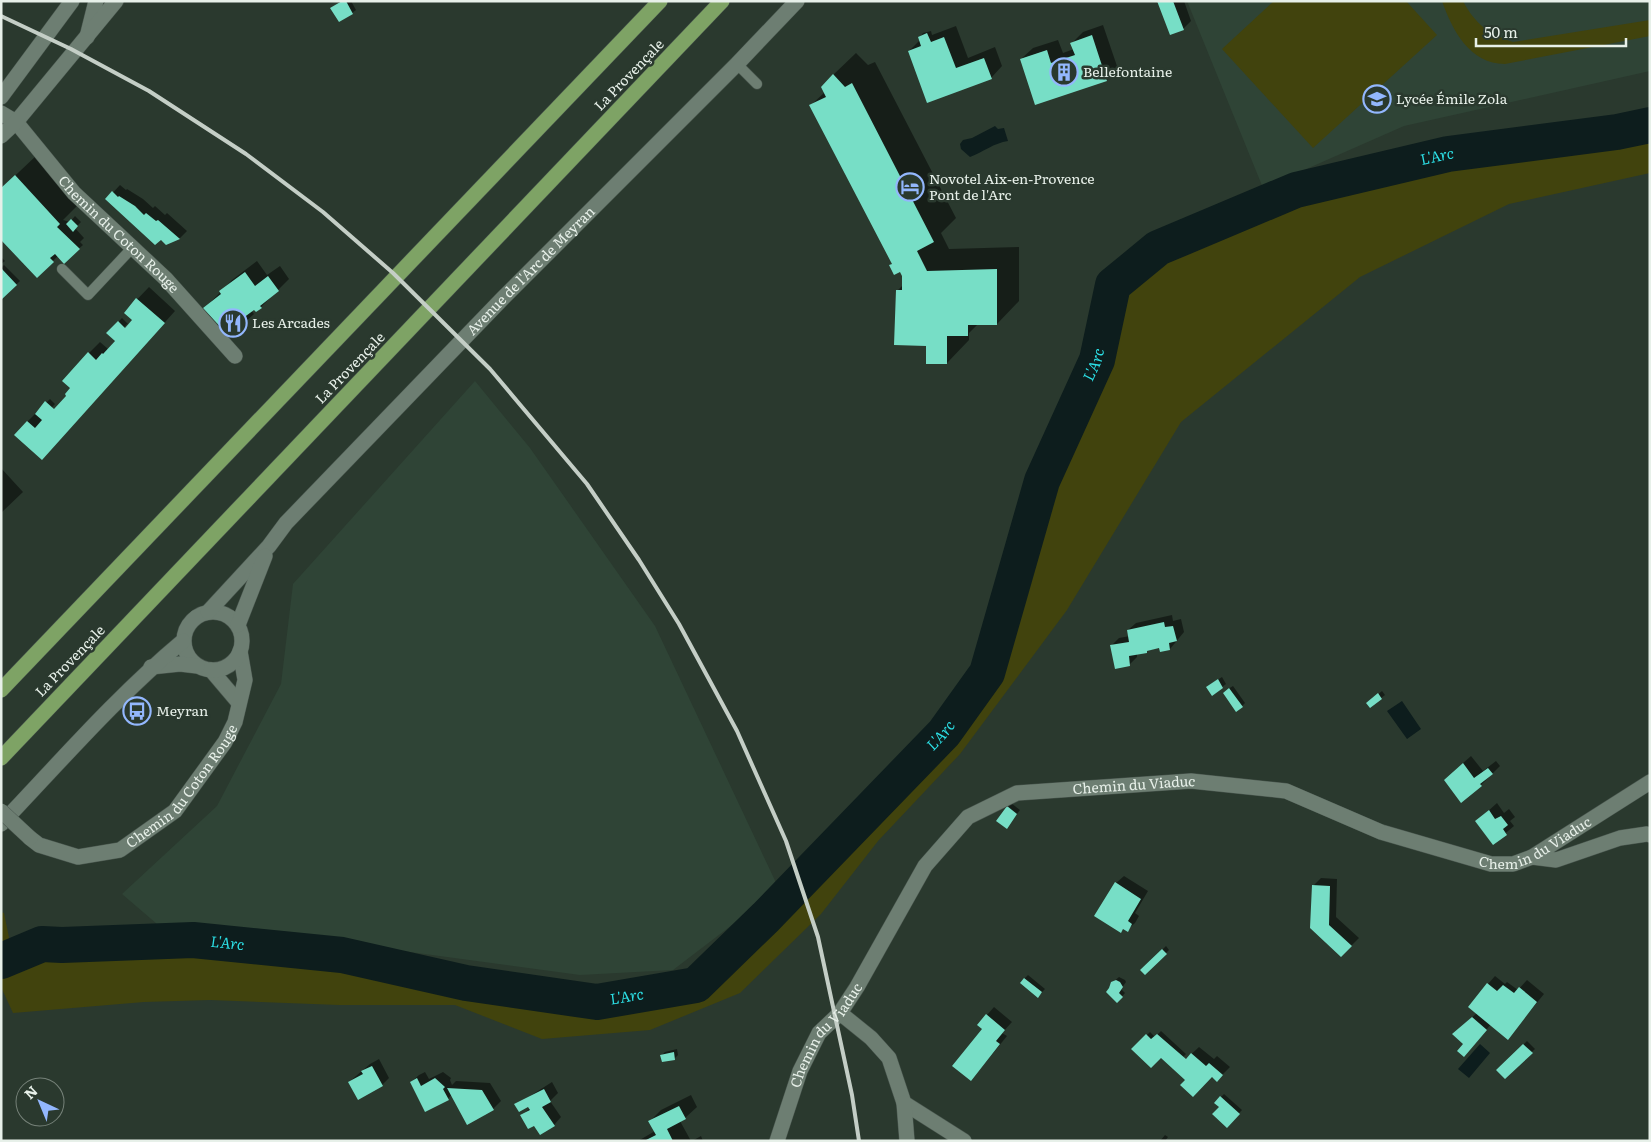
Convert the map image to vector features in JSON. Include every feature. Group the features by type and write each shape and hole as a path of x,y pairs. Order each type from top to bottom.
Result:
{"highway":[{"name":"La Provençale","path":"1,690 660,1"},
{"name":"La Provençale","path":"1,758 722,1"}],"street":[{"path":"1,97 72,1"},
{"path":"86,39 96,1"},
{"path":"1,136 16,122 116,1"},
{"name":"Avenue de l'Arc de Meyran","path":"208,612 269,546 286,523 442,359 737,64 797,1"},
{"name":"Chemin du Coton Rouge","path":"1,113 16,122 74,193 166,278 235,356"},
{"name":"Avenue de l'Arc de Meyran","path":"238,625 269,546"},
{"path":"151,667 180,664 204,668 220,669 229,666 236,659 240,651 242,634 238,625 230,617 220,612 208,612 198,615 190,622 185,631 185,650 190,659 204,668"},
{"path":"1,824 151,667 184,640"},
{"name":"Chemin du Coton Rouge","path":"1,811 39,845 78,856 120,850 175,811 225,742 235,722 245,680 240,651"},
{"name":"Chemin du Coton Rouge","path":"204,668 239,703"},
{"name":"Chemin du Viaduc","path":"777,1141 800,1070 819,1033 840,1013 857,987 925,866 968,817 1017,793 1191,781 1286,790 1381,832 1491,864 1513,864 1532,857 1650,782"},
{"path":"1532,857 1556,860 1620,838 1650,835"},
{"path":"840,1013 871,1038 889,1058 904,1102 907,1141"},
{"path":"904,1102 964,1141"}],"lane":[{"path":"737,64 757,84"},
{"path":"62,270 88,295 133,247"}],"shaded area":[{"name":"Lycée Émile Zola","path":"1187,1 1650,1 1650,71 1404,126 1263,188"},
{"path":"1274,1 1406,1 1437,35 1313,148 1222,49"},
{"path":"1442,1 1463,1 1472,16 1490,32 1513,42 1650,20 1650,36 1505,64 1493,62 1472,52 1464,43 1451,23"},
{"path":"1650,124 1650,173 1509,204 1360,277 1181,422 1067,610 960,754 878,841 821,914 740,993 650,1030 542,1039 455,1005 339,1005 210,1000 144,1002 13,1013 1,987 1,912 4,913 13,957 42,944 62,945 193,940 342,955 466,983 597,1002 696,985 766,917 944,733 987,673 1042,481 1097,360 1113,285 1158,248 1296,190 1448,154 1617,132"},
{"path":"995,126 998,129 1004,128 1008,141 970,157 961,149 960,144 963,140 972,138"},
{"path":"475,381 530,448 655,626 779,889 673,970 580,975 321,940 157,924 122,894 217,806 281,684 293,584"},
{"path":"1402,701 1421,729 1407,739 1387,711"},
{"path":"1480,1044 1490,1053 1469,1078 1458,1069"}],"building":[{"path":"342,1 346,1 353,14 339,22 330,8"},
{"path":"1157,1 1173,1 1184,30 1170,35"},
{"path":"927,33 931,42 944,37 956,68 984,58 992,79 927,103 908,51 921,46 918,37"},
{"name":"Bellefontaine","path":"1092,35 1107,81 1035,105 1020,59 1047,50 1051,63 1075,55 1070,43"},
{"path":"833,74 845,87 852,83 934,242 917,251 927,271 997,269 997,325 968,325 968,336 947,336 947,364 926,364 926,346 894,345 896,290 902,290 902,276 900,272 894,275 889,265 892,264 809,105 826,97 821,87"},
{"path":"15,175 60,224 57,227 80,249 64,264 55,254 50,258 54,262 37,278 1,240 1,188"},
{"path":"112,191 118,197 135,206 144,215 146,213 156,221 158,220 180,239 166,245 161,240 155,245 105,199"},
{"path":"71,219 78,226 73,232 66,224"},
{"path":"1,268 17,285 1,300"},
{"path":"245,272 255,286 268,276 279,291 260,306 262,308 256,312 254,310 239,321 243,326 232,335 225,332 203,308 221,294 219,291"},
{"path":"136,298 165,323 42,460 14,435 27,421 35,428 42,420 35,414 45,401 54,409 66,396 65,394 70,388 62,381 88,352 96,360 115,341 106,333 118,321 125,328 132,320 124,313"},
{"path":"1164,622 1165,627 1173,626 1177,641 1169,643 1170,650 1160,652 1159,648 1147,651 1147,653 1129,656 1130,666 1115,669 1110,645 1129,642 1127,630"},
{"path":"1218,679 1223,688 1212,696 1206,687"},
{"path":"1229,688 1243,707 1236,712 1223,693"},
{"path":"1378,693 1382,699 1370,708 1366,703"},
{"path":"1463,763 1474,778 1488,768 1493,774 1480,784 1482,786 1461,803 1444,780"},
{"path":"1007,806 1017,814 1007,829 996,821"},
{"path":"1489,810 1495,819 1501,816 1508,825 1503,829 1507,835 1493,845 1475,821"},
{"path":"1115,882 1141,899 1128,921 1132,924 1128,932 1123,929 1121,933 1094,916"},
{"path":"1312,885 1330,886 1329,925 1352,946 1341,957 1310,928"},
{"path":"1162,949 1167,954 1145,975 1140,970"},
{"path":"1024,978 1042,992 1038,998 1020,983"},
{"path":"1116,980 1123,987 1119,993 1123,997 1117,1003 1106,992 1111,982"},
{"path":"1487,983 1497,991 1503,985 1514,993 1519,987 1537,1002 1508,1040 1468,1007"},
{"path":"986,1014 1005,1030 996,1041 1000,1044 971,1081 952,1066 982,1029 977,1025"},
{"path":"1472,1017 1487,1030 1464,1057 1457,1051 1463,1044 1452,1034"},
{"path":"1146,1034 1151,1039 1157,1034 1186,1059 1191,1053 1206,1066 1209,1063 1223,1075 1217,1082 1212,1077 1193,1097 1180,1085 1185,1080 1161,1058 1151,1068 1131,1049"},
{"path":"1523,1044 1533,1053 1505,1079 1496,1070"},
{"path":"674,1052 675,1060 662,1062 660,1055"},
{"path":"372,1066 383,1086 358,1100 348,1082 363,1074 361,1071"},
{"path":"417,1078 421,1086 435,1078 445,1087 443,1089 449,1100 425,1112 410,1082"},
{"path":"447,1088 482,1090 494,1110 467,1125"},
{"path":"544,1089 551,1102 542,1107 555,1126 540,1135 534,1126 528,1129 520,1115 530,1110 528,1107 519,1112 514,1104"},
{"path":"1220,1096 1240,1114 1227,1128 1212,1114 1219,1107 1214,1103"},
{"path":"679,1106 686,1119 667,1129 673,1141 644,1141 656,1135 648,1121"}],"waterway":[{"name":"L'Arc","path":"1,961 42,944 62,945 193,940 342,955 466,983 597,1002 696,985 766,917 944,733 987,673 1042,481 1097,360 1113,285 1158,248 1296,190 1448,154 1617,132 1650,125"}],"railway":[{"path":"1,16 71,49 149,91 246,154 323,212 393,273 490,369 587,484 639,560 679,624 737,731 786,841 818,937 852,1095 859,1141"}],"place":[{"name":"Bellefontaine","path":"1064,72"},
{"name":"Lycée Émile Zola","path":"1377,99"},
{"name":"Novotel Aix-en-Provence Pont de l'Arc","path":"910,187"},
{"name":"Les Arcades","path":"233,323"},
{"name":"Meyran","path":"137,711"}]}
